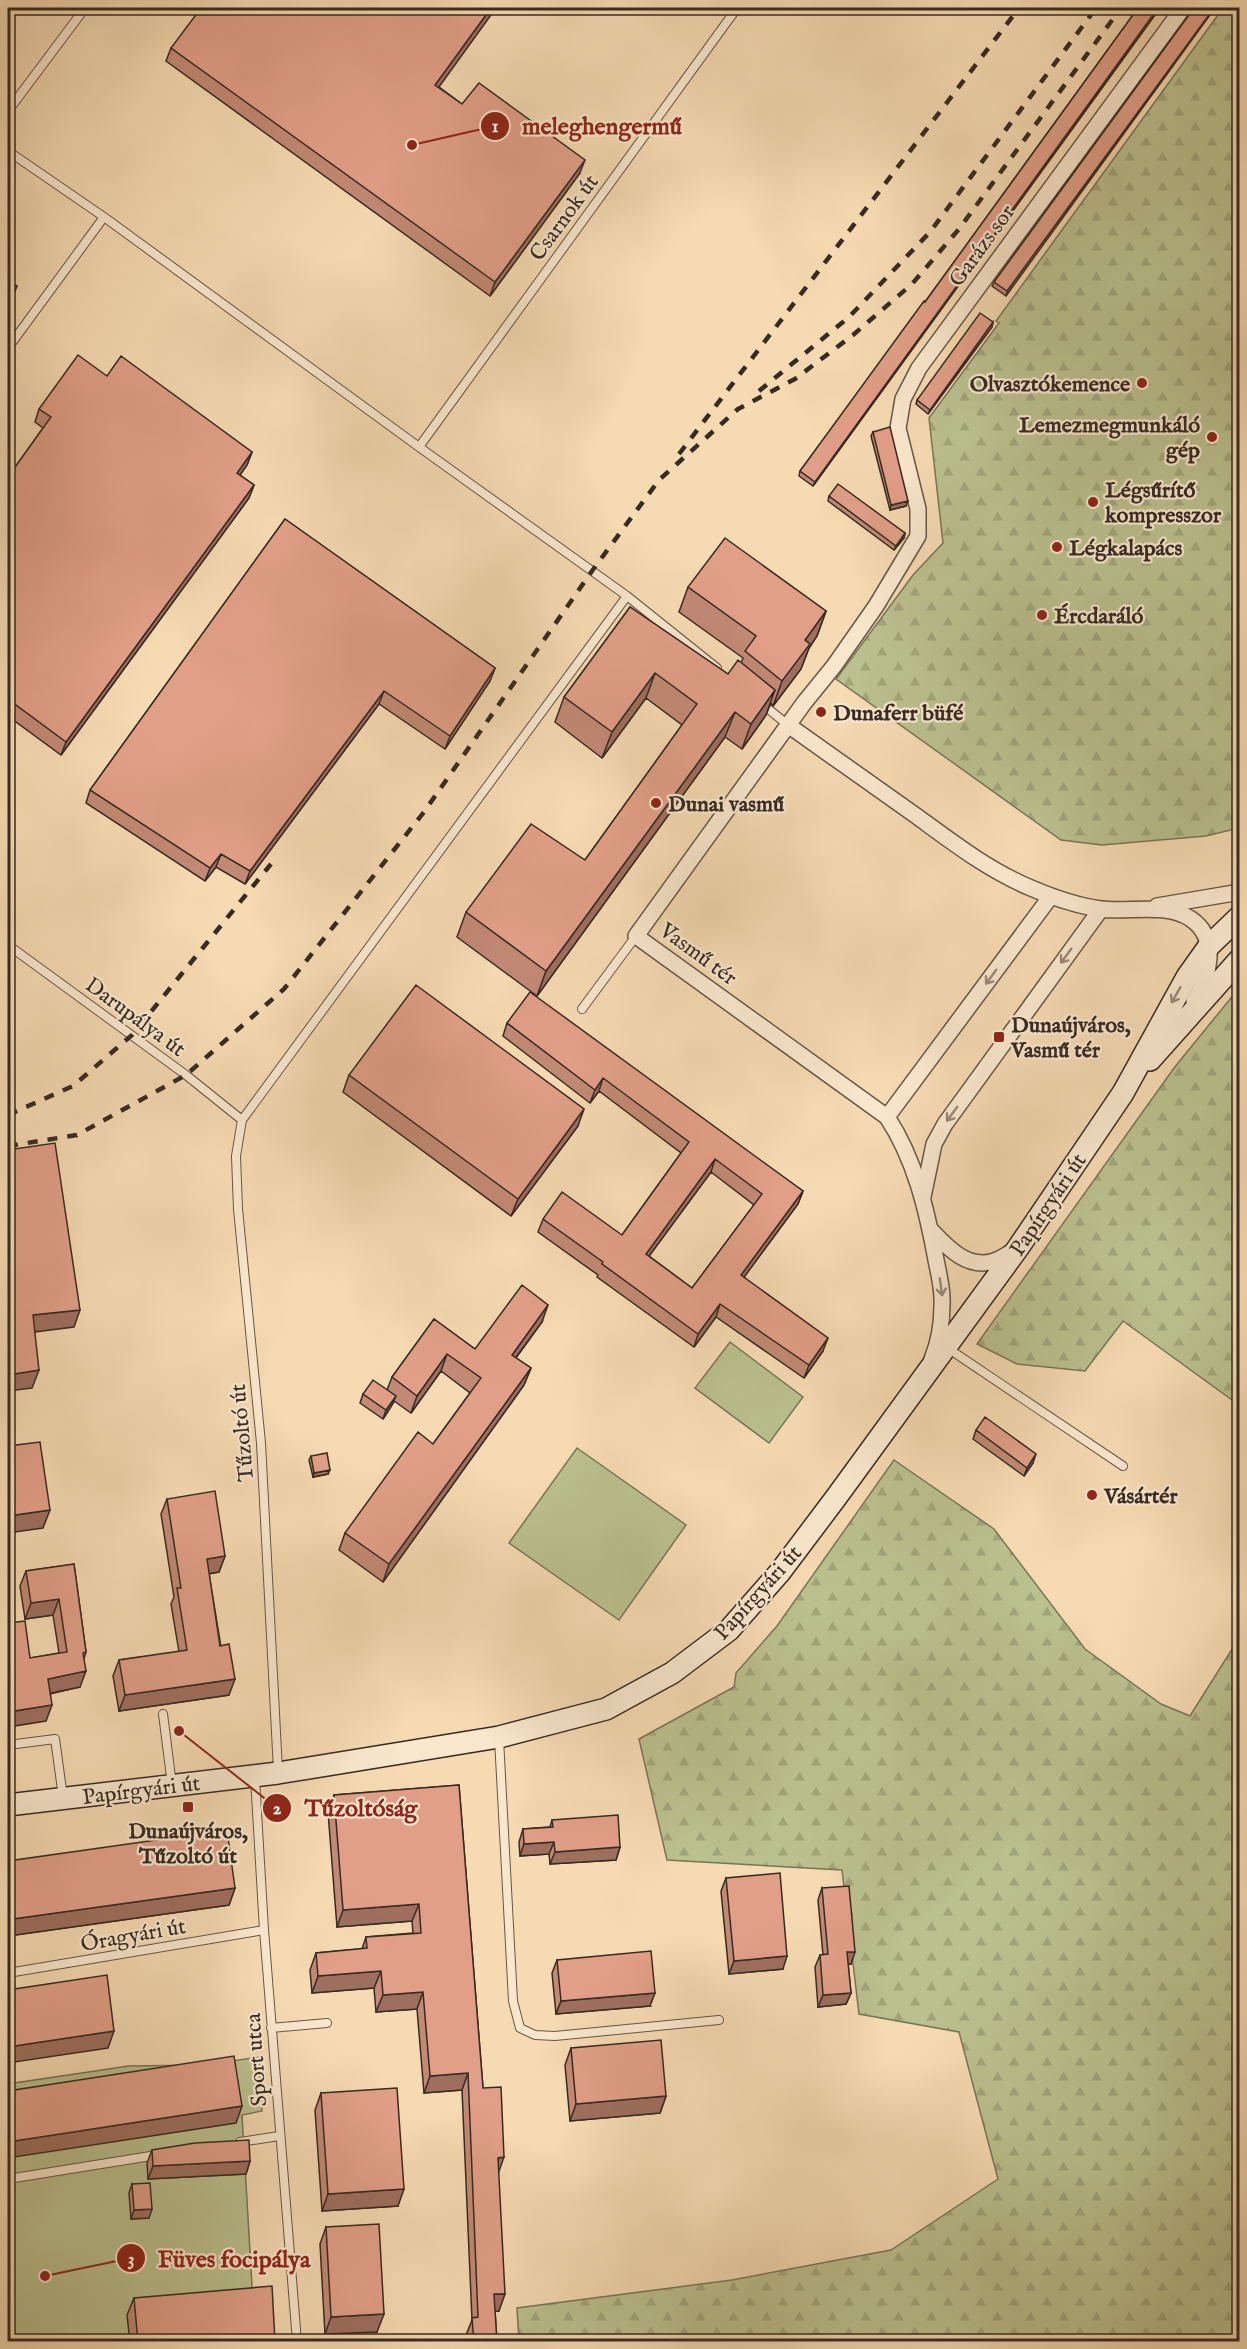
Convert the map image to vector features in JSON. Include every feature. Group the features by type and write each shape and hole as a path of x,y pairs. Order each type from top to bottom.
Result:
{"street":[{"name":"Garázs sor","path":"918,536 918,509 898,428 903,399 925,359 1183,8"},
{"name":"Vasmű tér","path":"918,536 876,606 834,666 788,725 636,936 887,1117 900,1136 930,1229 943,1304 937,1346 926,1374"},
{"path":"788,725 977,860 1030,888 1101,909 1171,912 1191,919 1203,932 1209,946 1209,965 1203,987 1179,1026"},
{"path":"1140,909 1239,892"},
{"path":"887,1117 1051,896"},
{"path":"922,1200 934,1144 945,1124 1101,909"},
{"path":"1123,1093 1187,977 1209,946 1239,916"},
{"path":"1123,1093 1239,959"},
{"name":"Papírgyári út","path":"8,1805 278,1773 499,1737 606,1709 672,1673 729,1630 780,1572 1018,1248 1123,1093"},
{"path":"930,1229 950,1250 966,1260 977,1263 993,1262 1018,1248"}],"lane":[{"path":"8,111 85,8"},
{"name":"Csarnok út","path":"419,447 737,8"},
{"path":"8,151 104,217 627,596 726,675"},
{"path":"8,348 104,217"},
{"path":"242,1120 627,596"},
{"path":"753,696 788,725"},
{"path":"582,1009 636,936"},
{"name":"Darupálya út","path":"8,945 186,1075 242,1120"},
{"name":"Tűzoltó út","path":"242,1120 236,1156 238,1209 261,1443 278,1773"},
{"path":"945,1346 1123,1466"},
{"path":"163,1714 172,1786"},
{"path":"499,1737 513,2001 520,2028 535,2034 555,2036 719,2020"},
{"path":"8,1745 55,1739 63,1798"},
{"name":"Sport utca","path":"255,1776 279,2136 297,2342"},
{"name":"Óragyári út","path":"8,1973 264,1930"},
{"path":"271,2028 327,2023"},
{"path":"232,2143 279,2136"},
{"path":"8,2179 161,2154"}],"green space":[{"path":"1223,8 1240,8 1239,828 1206,836 1102,845 1061,840 836,679 913,575 943,543 929,418 999,323 996,321"},
{"path":"1239,988 1239,1405 1123,1321 1085,1371 1017,1364 977,1344 1174,1068"},
{"path":"730,1342 803,1397 769,1443 695,1388"},
{"path":"577,1448 686,1525 619,1620 509,1543"},
{"path":"894,1460 994,1529 1085,1649 1161,1704 1190,1716 1239,1638 1239,2341 519,2342 517,2308 732,2280 891,2250 998,2179 959,2032 859,2014 842,1870 667,1860 639,1739 734,1687 736,1673 777,1626"},
{"path":"259,2057 262,2111 242,2115 253,2303 268,2341 8,2342 8,2084 129,2066 205,2065"}],"building":[{"path":"201,8 491,8 435,85 462,104 479,83 585,160 495,282 171,48"},
{"path":"1138,8 1158,8 815,482 800,471"},
{"path":"1194,8 1214,8 1007,291 994,282"},
{"path":"8,280 17,286 8,299"},
{"path":"980,313 993,322 930,410 917,400"},
{"path":"78,355 107,376 121,356 252,452 237,473 254,485 66,742 8,699 8,477 51,417 39,409"},
{"path":"890,427 908,501 891,505 873,432"},
{"path":"838,484 905,533 896,546 829,496"},
{"path":"285,519 495,668 450,736 384,691 250,871 221,854 210,868 90,790"},
{"path":"725,538 826,611 805,640 810,644 782,681 745,651 756,636 688,587"},
{"name":"Dunai vasmű","path":"630,607 728,674 738,660 775,690 751,724 735,712 546,971 466,912 531,824 585,860 697,704 655,673 612,732 564,697"},
{"path":"416,985 584,1109 518,1199 349,1075"},
{"path":"530,992 803,1191 741,1275 828,1338 809,1365 720,1304 698,1334 543,1219 562,1192 622,1235 689,1142 603,1078 595,1090 507,1023","holes":["715,1159 762,1194 692,1288 646,1254"]},
{"path":"55,1143 80,1310 33,1315 39,1370 8,1375 8,1150"},
{"path":"522,1285 548,1305 512,1355 531,1368 389,1564 345,1533 418,1432 433,1444 481,1378 447,1354 417,1396 392,1377 434,1319 475,1349"},
{"path":"373,1380 396,1396 386,1410 363,1394"},
{"path":"985,1417 1036,1454 1027,1468 976,1430"},
{"path":"40,1442 50,1510 8,1516 8,1446"},
{"path":"327,1453 330,1470 314,1473 311,1456"},
{"path":"215,1491 225,1556 207,1559 220,1646 229,1644 235,1679 125,1695 119,1660 187,1650 177,1588 181,1588 167,1499"},
{"path":"74,1564 86,1652 83,1653 86,1671 48,1679 52,1705 8,1712 8,1623 25,1621 30,1658 67,1652 59,1599 31,1603 26,1571"},
{"path":"459,1785 483,2088 501,2087 504,2157 498,2158 505,2294 494,2294 497,2342 474,2342 472,2318 478,2317 468,2073 430,2076 423,1992 383,1995 381,1971 318,1976 316,1953 367,1948 366,1937 421,1933 419,1904 343,1910 334,1795"},
{"path":"618,1815 620,1847 555,1852 554,1842 524,1844 523,1829 553,1827 552,1820"},
{"path":"227,1830 235,1888 13,1919 8,1882 8,1861"},
{"path":"780,1873 787,1956 734,1961 726,1878"},
{"path":"849,1886 855,1952 847,1952 851,1993 823,1995 820,1955 828,1954 822,1888"},
{"path":"651,1951 655,1993 561,2001 557,1960"},
{"path":"107,1975 114,2031 8,2047 8,1990"},
{"path":"661,2040 666,2096 576,2104 571,2048"},
{"path":"234,2056 242,2106 8,2142 8,2091"},
{"path":"397,2088 404,2189 328,2194 321,2093"},
{"path":"249,2140 250,2161 153,2166 152,2150 195,2143"},
{"path":"150,2183 152,2209 134,2210 132,2184"},
{"path":"379,2224 384,2314 331,2317 326,2227"},
{"path":"272,2286 275,2341 138,2342 134,2298"}],"railway":[{"path":"679,454 1019,8"},
{"path":"759,391 849,317 930,232 1096,8"},
{"path":"8,1146 77,1135 186,1075 284,989 424,812 592,571 659,480 738,409 795,379 853,335 912,284 959,229 1121,8"},
{"path":"8,1115 73,1086 132,1035 271,864"}],"place":[{"name":"meleghengermű","path":"412,145"},
{"name":"Olvasztókemence","path":"1142,383"},
{"name":"Lemezmegmunkáló gép","path":"1212,437"},
{"name":"Légsűrítő kompresszor","path":"1093,502"},
{"name":"Légkalapács","path":"1057,547"},
{"name":"Ércdaráló","path":"1042,615"},
{"name":"Dunaferr büfé","path":"821,712"},
{"name":"Dunai vasmű","path":"656,803"},
{"name":"Dunaújváros, Vasmű tér","path":"999,1037"},
{"name":"Vásártér","path":"1092,1495"},
{"name":"Tűzoltóság","path":"179,1731"},
{"name":"Dunaújváros, Tűzoltó út","path":"188,1807"},
{"name":"Füves focipálya","path":"45,2276"}]}
